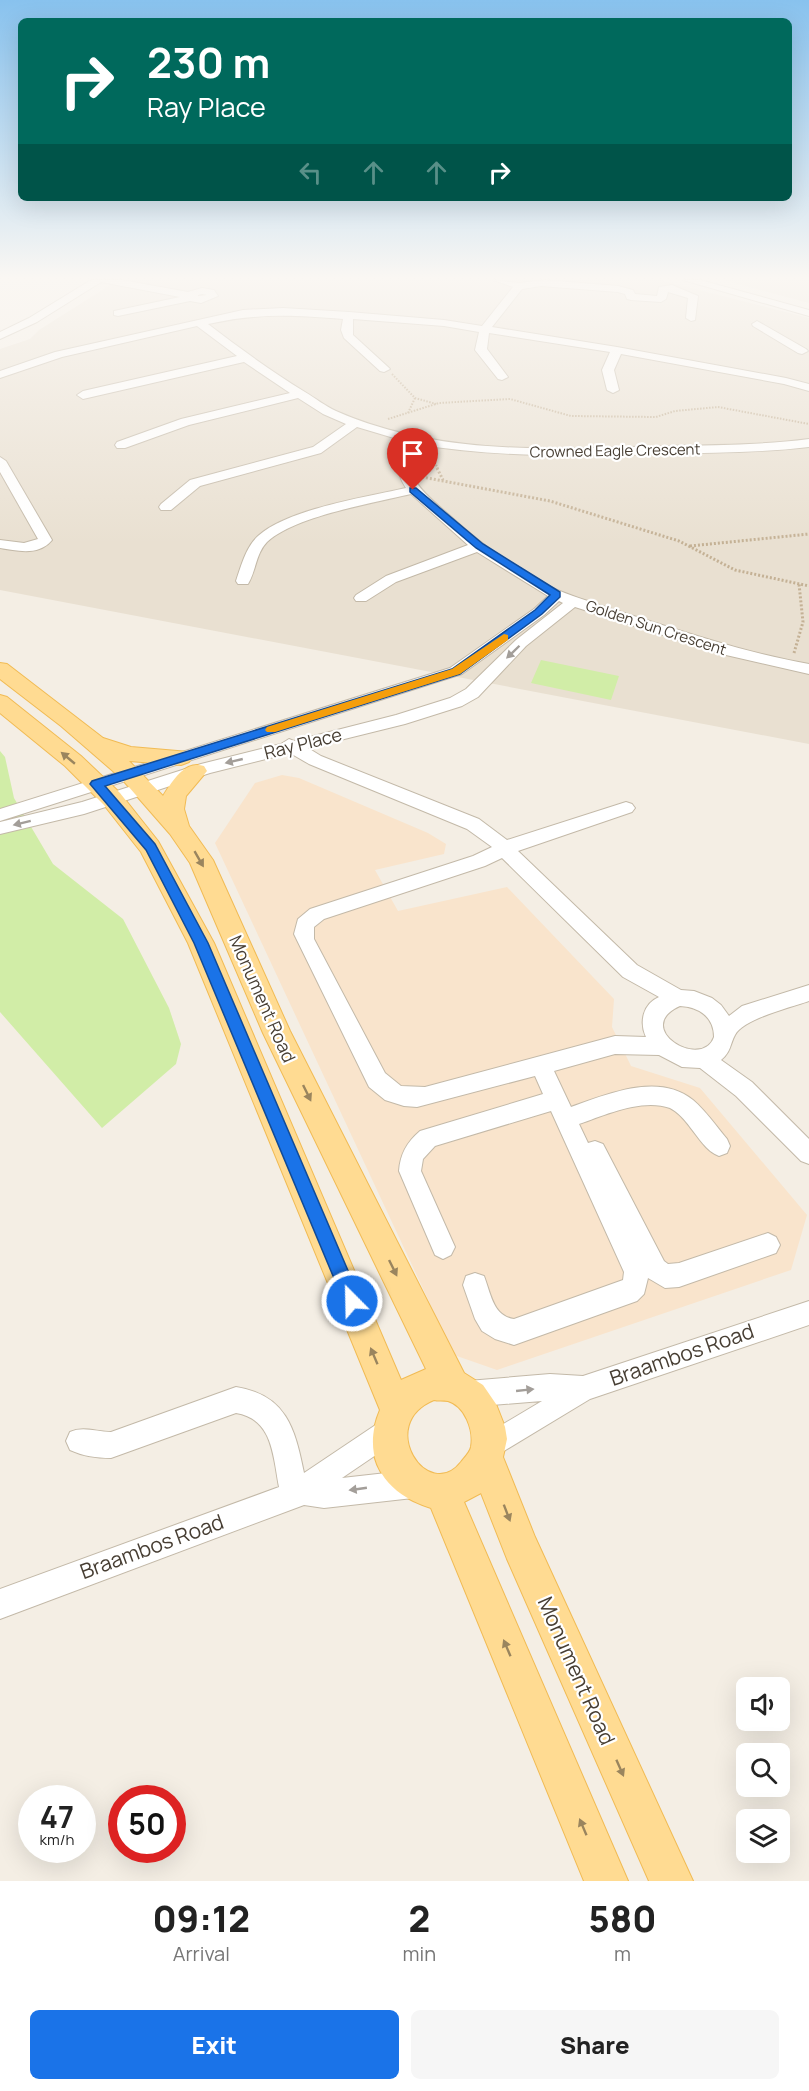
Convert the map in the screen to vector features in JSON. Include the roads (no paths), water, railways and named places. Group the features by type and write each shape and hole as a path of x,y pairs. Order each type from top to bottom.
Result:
{"main road":[{"name":"Monument Road","path":"0,669 69,722 136,781 178,828 201,860 277,1033 460,1389"},
{"name":"Monument Road","path":"0,702 73,761 104,792 150,847 201,943 393,1420"},
{"path":"89,741 131,754 188,764 172,801 171,808 178,828"},
{"path":"434,1383 460,1389 480,1408 488,1425 487,1453 476,1476 460,1487 427,1488 401,1473 393,1460 389,1446 393,1420 402,1400 416,1389 434,1383"},
{"name":"Monument Road","path":"487,1453 525,1556 671,1881"},
{"path":"427,1488 606,1881"}],"street":[{"path":"0,375 20,368"},
{"path":"83,395 202,368"},
{"name":"Crowned Eagle Crescent","path":"260,368 330,413 360,425 418,440 468,447 558,454 768,447 809,443"},
{"path":"497,368 502,377"},
{"path":"609,368 613,390"},
{"path":"714,368 809,387"},
{"path":"786,381 790,368"},
{"path":"121,445 185,422 300,394"},
{"path":"166,507 195,483 317,450 360,425"},
{"name":"Golden Sun Crescent","path":"418,440 403,455 404,473 413,490 479,546 557,594 715,648 809,669"},
{"path":"0,461 45,540 38,546 30,547 0,544"},
{"path":"243,581 258,546 269,535 286,526 320,514 413,490"},
{"path":"361,598 406,572 479,546"},
{"name":"Ray Place","path":"188,764 291,748 456,702 476,688 557,594"},
{"name":"Ray Place","path":"0,828 188,764 276,728 456,671 574,601"},
{"path":"456,671 476,688"},
{"path":"276,728 291,748 315,760 473,824 491,836 630,971 678,998"},
{"name":"Ray Place","path":"0,815 104,792"},
{"path":"626,808 524,840 479,861 317,914 309,919 303,931 304,939 377,1080 392,1094 404,1098 425,1097 615,1045 662,1046"},
{"path":"630,971 653,1016 655,1038 662,1046 681,1057 716,1045 749,1012"},
{"path":"615,1045 653,1016 660,1005 678,998 688,998 709,1006 749,1012 809,993"},
{"path":"709,1006 717,1013 716,1045 744,1089 809,1154"},
{"path":"475,1285 490,1325 501,1331 514,1332 628,1292 635,1285 636,1271 556,1100 546,1064"},
{"path":"546,1064 577,1115 655,1269 665,1276 679,1275 768,1245"},
{"path":"577,1115 644,1096 670,1098 682,1104 719,1146"},
{"path":"443,1246 410,1171 410,1161 415,1148 428,1138 556,1100"},
{"path":"781,1320 809,1301"},
{"path":"781,1320 809,1312"},
{"name":"Braambos Road","path":"487,1453 522,1426 557,1407 583,1389 781,1320"},
{"name":"Braambos Road","path":"460,1389 550,1387 583,1389"},
{"path":"79,1441 96,1445 111,1445 236,1400 257,1402 272,1415 280,1430 299,1493"},
{"name":"Braambos Road","path":"0,1604 299,1493 319,1476 365,1450 393,1420"},
{"name":"Braambos Road","path":"299,1493 324,1494 427,1488"}]}
